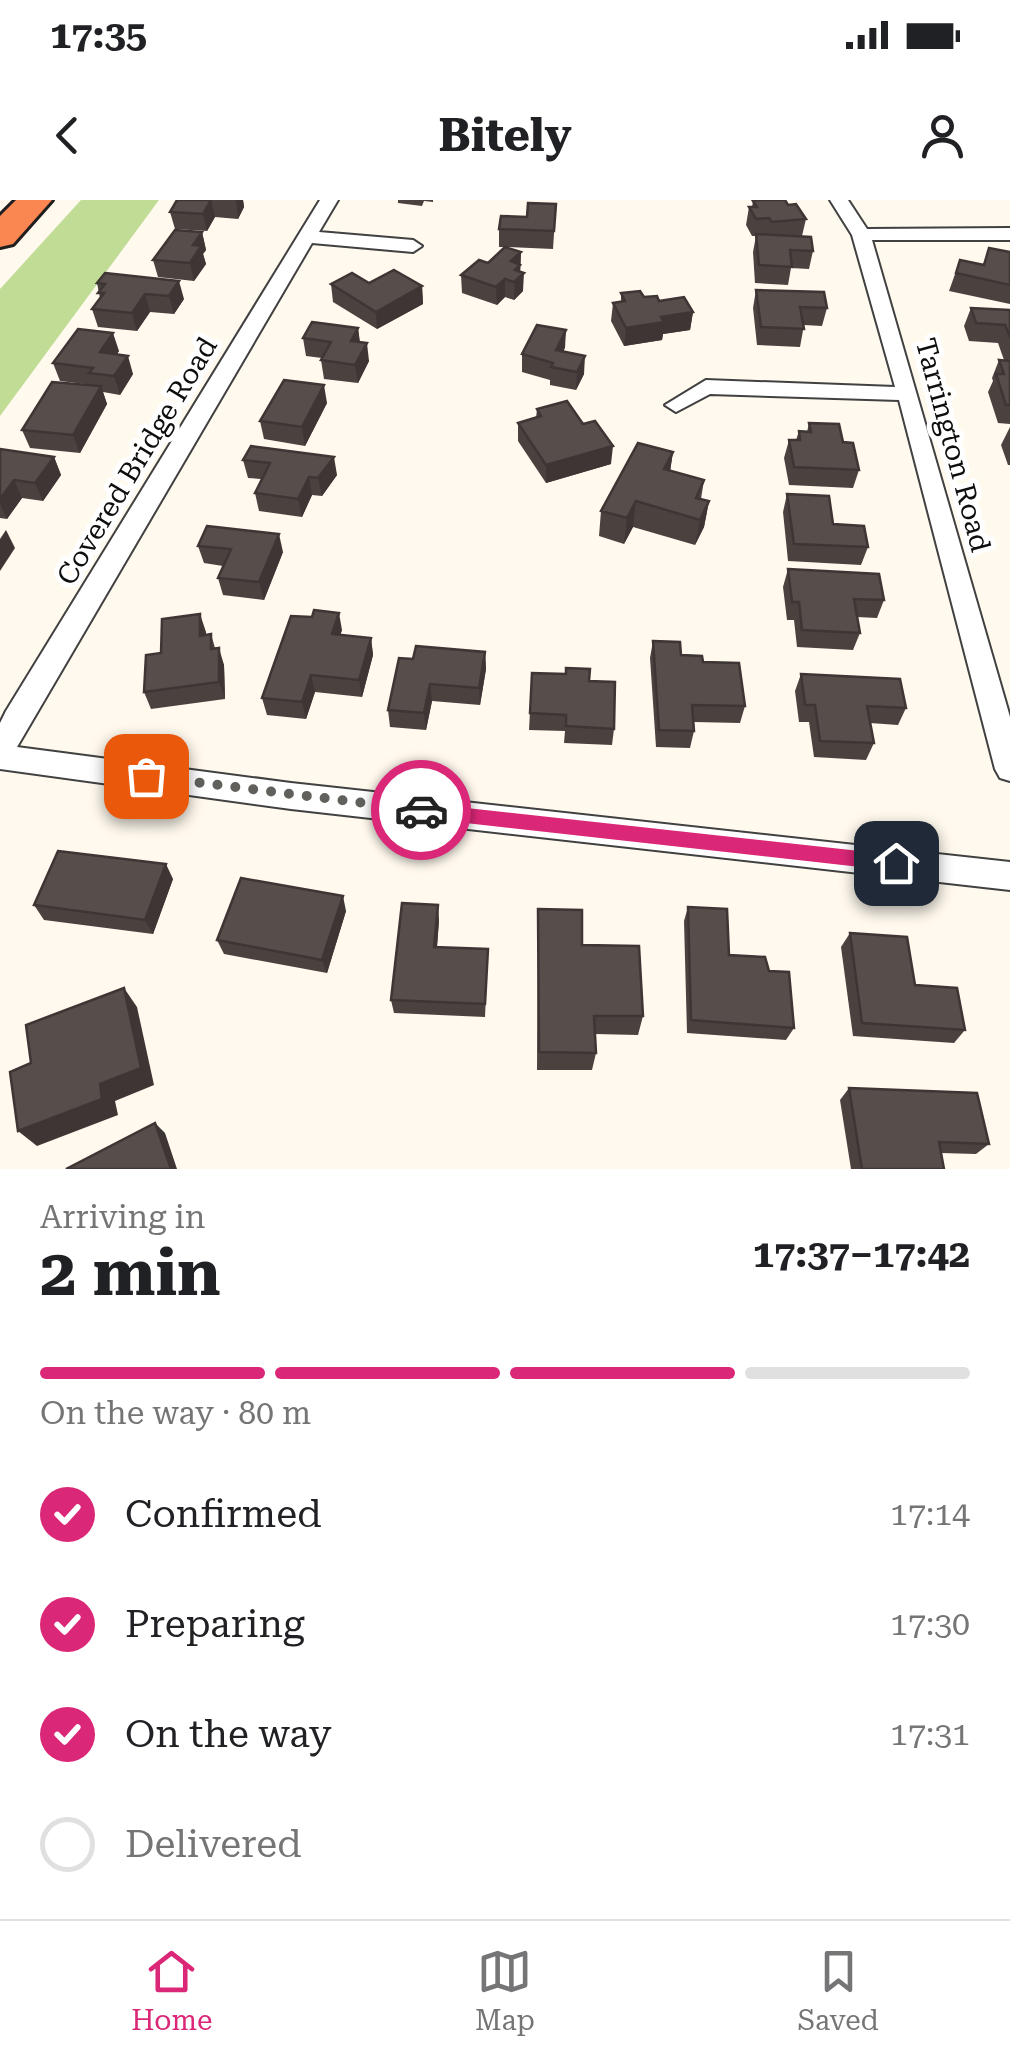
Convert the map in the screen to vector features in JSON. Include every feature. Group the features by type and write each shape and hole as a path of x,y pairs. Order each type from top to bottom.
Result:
{"highway":[{"path":"0,236 35,200"}],"street":[{"name":"Covered Bridge Road","path":"0,755 16,719 329,200"},
{"name":"Tarrington Road","path":"839,200 860,235 878,284 1010,769"},
{"path":"860,235 1010,234"},
{"path":"307,237 413,246"},
{"path":"676,405 706,386 907,394"},
{"path":"0,755 291,796 1010,876"}],"green space":[{"path":"81,200 159,200 0,416 0,289"}],"building":[{"path":"177,200 211,200 203,214 170,212"},
{"path":"753,201 796,204 806,219 756,219 749,207 757,207"},
{"path":"528,203 556,204 554,231 499,229 501,216 527,217"},
{"path":"175,230 202,232 193,245 201,246 190,263 153,260"},
{"path":"756,234 811,237 813,251 790,250 792,267 759,265"},
{"path":"505,247 521,252 511,261 520,265 515,270 524,273 514,282 505,279 496,287 461,275 479,260 488,263"},
{"path":"989,248 1010,252 1010,285 956,273 960,260 984,265"},
{"path":"394,270 422,286 376,312 331,284 352,273 369,283"},
{"path":"105,273 179,281 169,296 145,294 132,313 92,309 104,293 98,293 105,284 97,283"},
{"path":"756,290 824,292 827,308 800,307 804,329 761,327"},
{"path":"640,291 644,297 657,296 659,301 684,297 693,312 626,328 613,303 625,301 621,293"},
{"path":"971,308 1010,310 1010,337 1005,325 976,323"},
{"path":"312,322 358,328 351,341 367,343 355,365 321,360 331,342 303,338"},
{"path":"537,325 566,330 556,350 585,356 577,372 551,367 553,363 522,354"},
{"path":"78,329 113,333 100,352 128,356 114,376 89,373 93,368 53,363"},
{"path":"999,360 1010,361 1010,405 1006,405 996,374 1004,374"},
{"path":"284,380 324,385 302,427 260,421"},
{"path":"52,382 101,386 73,435 22,430"},
{"path":"567,401 583,424 595,421 613,446 546,465 518,423 541,416 537,409"},
{"path":"809,423 839,424 843,442 853,443 859,470 794,467 789,440 800,440 799,431 811,432"},
{"path":"638,443 673,452 664,469 704,480 696,498 709,501 700,520 636,501 627,518 601,511"},
{"path":"251,446 334,457 318,478 309,477 298,499 255,493 270,463 243,460"},
{"path":"0,449 54,457 35,483 14,480 0,499"},
{"path":"787,494 829,496 833,524 864,526 868,547 794,544"},
{"path":"207,526 279,534 259,582 218,578 231,549 198,546"},
{"path":"788,569 879,574 884,600 854,599 860,633 802,630 799,602 792,602"},
{"path":"314,610 339,613 332,634 371,638 359,680 311,675 302,702 262,698 291,616 312,617"},
{"path":"200,614 200,636 211,634 211,649 219,648 219,682 144,692 146,655 161,653 162,619"},
{"path":"653,641 680,642 681,655 702,656 703,662 739,663 745,706 692,705 694,731 659,730"},
{"path":"416,646 485,652 479,688 430,684 424,713 388,710 399,658 413,659"},
{"path":"566,668 590,669 589,681 615,682 614,729 566,726 566,715 530,713 532,673 566,674"},
{"path":"801,674 900,679 906,708 867,706 874,743 820,741 815,705 805,705"},
{"path":"58,851 166,864 145,920 34,905"},
{"path":"241,878 343,896 322,960 217,940"},
{"path":"402,903 438,905 434,947 488,949 485,1004 391,1000"},
{"path":"688,907 727,909 729,955 765,957 769,971 789,972 794,1028 691,1020"},
{"path":"538,909 582,910 582,945 639,946 643,1016 594,1016 596,1053 539,1052"},
{"path":"850,933 907,937 915,985 957,988 965,1030 862,1023"},
{"path":"124,988 141,1068 100,1084 102,1099 18,1131 10,1072 31,1063 26,1025"},
{"path":"849,1088 977,1093 989,1144 939,1142 944,1169 862,1169"},
{"path":"155,1123 171,1169 66,1169"}],"way so far":[{"path":"146,776 421,810"}],"route":[{"path":"421,810 896,863"}]}
